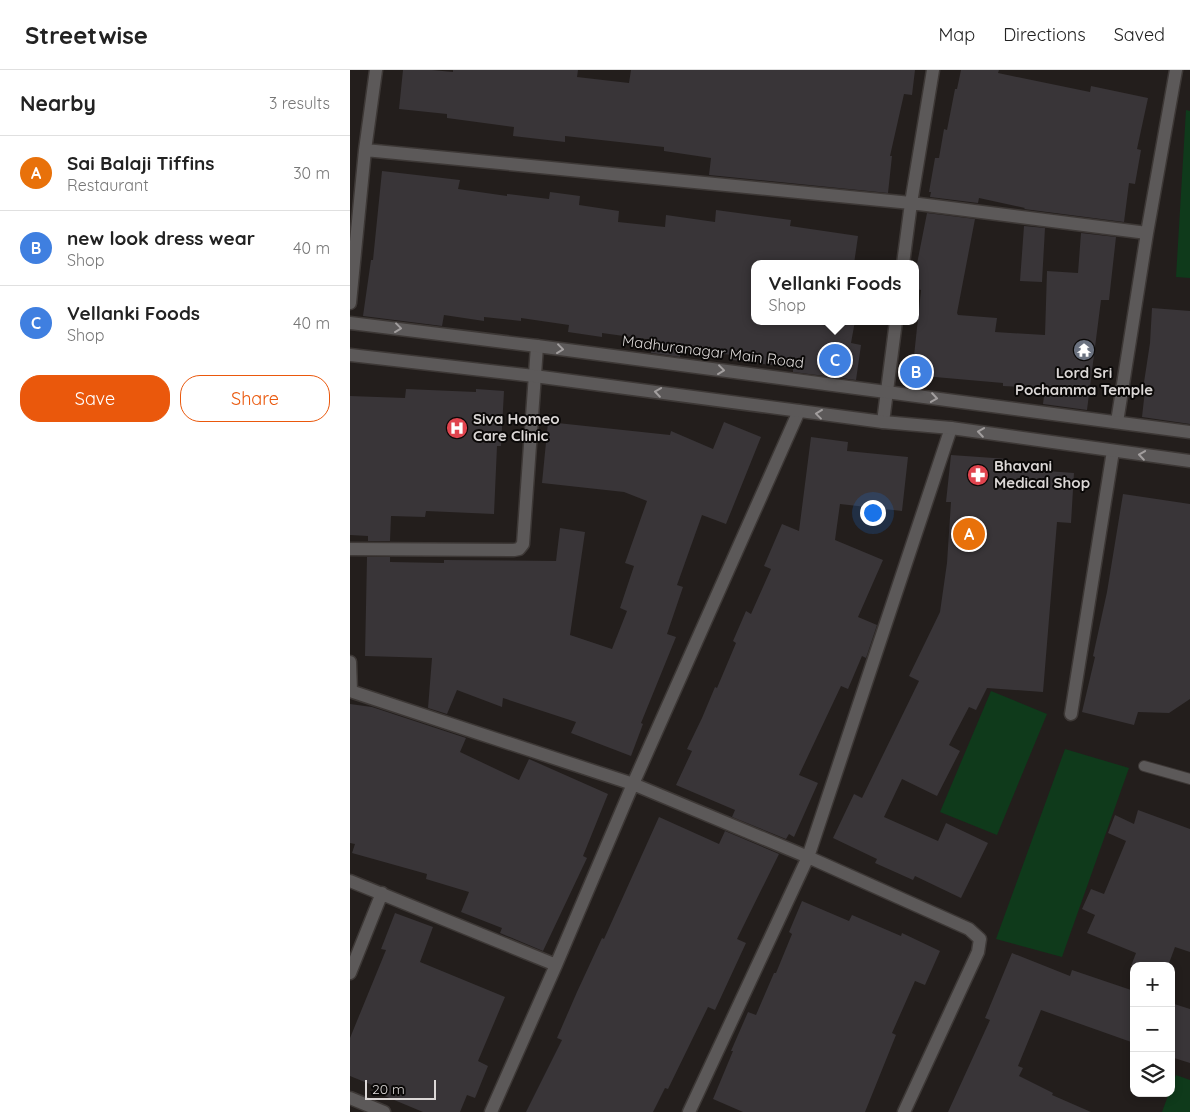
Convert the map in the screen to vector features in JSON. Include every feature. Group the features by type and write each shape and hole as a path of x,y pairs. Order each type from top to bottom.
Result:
{"street":[{"path":"350,303 365,150 376,70"},
{"path":"904,260 911,203 934,70"},
{"path":"1117,422 1147,233 1176,70"},
{"path":"365,150 911,203 1147,233"},
{"name":"Madhuranagar Main Road","path":"350,323 887,391 1190,432"},
{"path":"883,422 895,325"},
{"path":"350,549 519,549 523,544 534,376 538,346"},
{"path":"350,355 534,376 883,422 951,428 1190,461"},
{"path":"490,1112 556,965 632,784 799,411"},
{"path":"689,1112 808,857 951,428"},
{"path":"1070,714 1113,451"},
{"path":"350,662 351,691 632,784 808,857 969,929 980,939 978,952 904,1112"},
{"path":"350,881 382,892 556,965"},
{"path":"350,974 382,892"},
{"path":"350,1098 384,1112"}],"lane":[{"path":"1144,766 1190,779"}],"green space":[{"path":"1186,110 1190,111 1190,278 1176,277"},
{"path":"991,691 1047,714 997,835 940,812"},
{"path":"1065,749 1129,768 1062,957 996,939"},
{"path":"1176,1075 1190,1080 1190,1112 1162,1112 1168,1097 1175,1097"}],"building":[{"path":"403,70 453,72 453,70 578,70 577,77 629,83 631,70 915,70 912,95 904,94 890,156 892,156 888,193 709,175 711,158 664,151 664,147 565,136 565,142 513,136 514,127 447,118 447,114 399,109"},
{"path":"961,70 999,70 998,73 1090,92 1091,86 1148,98 1137,149 1141,150 1135,184 1129,183 1124,222 1024,209 979,198 978,203 930,197 931,192 929,192 935,158 939,158 944,129 947,130 955,89 957,89"},
{"path":"382,171 460,180 458,189 507,196 507,194 549,199 550,192 580,196 579,205 619,211 618,222 665,227 666,215 715,222 716,210 791,220 790,226 858,236 855,260 751,260 751,325 854,325 851,343 861,345 856,380 793,372 793,368 733,360 733,355 680,350 680,357 651,353 653,340 602,333 602,337 568,332 569,325 521,318 521,321 484,317 484,321 444,315 442,326 363,316 371,260 373,260"},
{"path":"927,213 975,219 958,315 997,318 995,332 1045,335 1047,271 1078,273 1081,233 1116,237 1109,300 1101,300 1087,410 1043,404 1045,388 1003,386 1003,383 912,375 917,325 919,325 921,290 919,290 918,260"},
{"path":"1024,226 1045,228 1042,282 1020,281"},
{"path":"1152,308 1190,311 1190,424 1142,417 1145,390 1143,389 1150,343"},
{"path":"406,389 476,392 476,389 504,391 501,446 497,446 494,514 426,511 425,517 391,516 390,541 368,541 368,536 350,535 350,396 405,398"},
{"path":"548,422 670,435 671,431 713,449 724,422 761,437 726,524 702,515 677,585 683,587 667,634 676,637 641,723 643,724 631,756 571,733 576,722 503,698 502,707 457,690 447,714 428,708 432,658 365,656 367,557 390,557 390,562 444,563 444,560 556,561 560,528 585,532 570,635 612,649 627,611 620,608 634,566 625,563 647,501 624,492 542,483"},
{"path":"811,437 848,442 847,451 908,457 902,511 840,504 835,540 883,560 858,617 877,625 866,658 862,656 848,689 841,686 799,775 818,783 794,837 789,834 786,839 732,817 735,810 676,785 692,751 687,749 715,687 717,688 736,643 733,641 746,611 751,614 771,569 764,566 782,524 799,531"},
{"path":"951,455 1008,459 1007,468 1074,473 1071,523 1057,522 1043,692 987,688 976,710 969,707 949,745 960,751 937,796 902,779 884,817 938,841 946,823 988,843 961,898 915,876 913,880 875,863 877,859 833,838 854,794 862,798 919,681 909,676 940,612 947,563 951,502 946,502"},
{"path":"1123,494 1190,504 1190,699 1169,713 1138,712 1134,725 1082,712 1095,657 1093,656 1107,592"},
{"path":"350,704 372,707 466,738 460,752 519,780 529,759 608,794 583,856 587,858 543,951 500,933 502,928 461,912 469,892 426,879 427,874 352,853 355,844 350,843"},
{"path":"1138,810 1190,829 1190,952 1175,947 1169,962 1133,962 1136,953 1087,933 1095,915 1082,909 1091,889 1104,894 1126,841 1108,833 1115,815 1134,824"},
{"path":"659,817 719,844 725,831 779,854 737,939 746,943 715,1010 708,1007 668,1089 665,1088 653,1112 526,1112 562,1040 557,1038 577,992 602,938 604,939"},
{"path":"802,901 849,921 852,915 901,936 902,933 940,951 925,985 915,981 892,1033 896,1035 865,1112 743,1112 713,1099 748,1012 756,1015 774,973 776,973 792,934 789,932"},
{"path":"395,913 433,927 420,962 505,997 478,1061 488,1066 475,1098 467,1095 460,1112 423,1112 375,1092 377,1087 350,1076 350,1038 386,950 381,949"},
{"path":"1012,953 1070,976 1072,970 1130,990 1130,1042 1041,1010 1018,1066 1023,1068 1019,1076 1053,1093 1052,1095 1091,1112 948,1112 990,1020 985,1018"},
{"path":"1175,1004 1190,1009 1190,1063 1175,1058"}],"place":[{"name":"Lord Sri Pochamma Temple","path":"1084,350"},
{"name":"Vellanki Foods","path":"835,360"},
{"name":"new look dress wear","path":"916,372"},
{"name":"Siva Homeo Care Clinic","path":"457,428"},
{"name":"Bhavani Medical Shop","path":"978,475"},
{"name":"Sai Balaji Tiffins","path":"969,534"}]}
